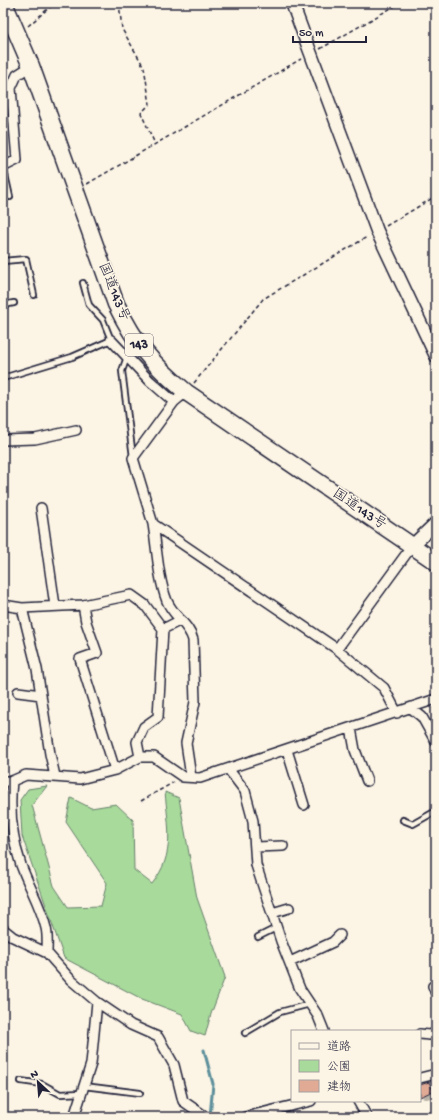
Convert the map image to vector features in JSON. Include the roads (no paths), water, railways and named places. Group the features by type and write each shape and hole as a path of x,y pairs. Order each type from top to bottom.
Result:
{"highway":[{"name":"国道143号","path":"4,3 30,66 76,190 105,277 125,322 145,354 160,370 186,392 436,562"}],"street":[{"path":"292,3 377,231 436,356"},
{"path":"3,166 17,160 11,88 17,75 30,66"},
{"path":"111,340 150,381 174,402"},
{"path":"186,392 174,402 134,458 153,524 164,590 168,603 190,631 193,640 195,702 186,743 187,777"},
{"path":"3,440 35,439 76,430"},
{"path":"41,508 55,606"},
{"path":"337,650 412,546 436,523"},
{"path":"153,524 337,650 384,688 397,713"},
{"path":"3,605 22,608 83,605 131,595 145,605 163,628 158,717 144,726 137,742 140,757"},
{"path":"83,605 86,622 97,653 80,659 115,770"},
{"path":"22,608 37,669 55,776"},
{"path":"163,628 181,620"},
{"path":"18,692 41,695"},
{"path":"47,953 47,929 36,898 21,865 11,822 7,781 26,775 80,779 115,770 140,757 154,757 187,777 200,778 229,770 436,699"},
{"path":"411,708 422,717 436,742"},
{"path":"351,728 355,750 367,781"},
{"path":"287,750 304,805"},
{"path":"229,770 245,790 253,821 256,865 276,928 300,990 318,1016 324,1030"},
{"path":"255,847 283,846"},
{"path":"272,913 289,908"},
{"path":"3,929 13,937 47,953 71,980 97,1002 131,1025 158,1037 174,1066 182,1101 206,1117"},
{"path":"290,962 333,942 340,935"},
{"path":"74,1117 91,1064 97,1002"},
{"path":"421,1034 428,1035 436,1033"},
{"path":"421,1078 436,1074"},
{"path":"245,1117 269,1114 308,1102"},
{"path":"361,1102 367,1117"}],"lane":[{"path":"3,166 10,196"},
{"path":"3,261 26,259 34,295"},
{"path":"3,378 72,357 111,340 103,320 89,304 83,283"},
{"path":"3,305 14,303"},
{"path":"127,357 122,371 134,458"},
{"path":"403,820 413,824 436,811"},
{"path":"258,936 276,928"},
{"path":"245,1033 280,1012 310,1004"},
{"path":"21,1081 42,1084 60,1094 83,1090 140,1093"}],"waterway":[{"path":"204,1050 213,1084 210,1117"}]}
